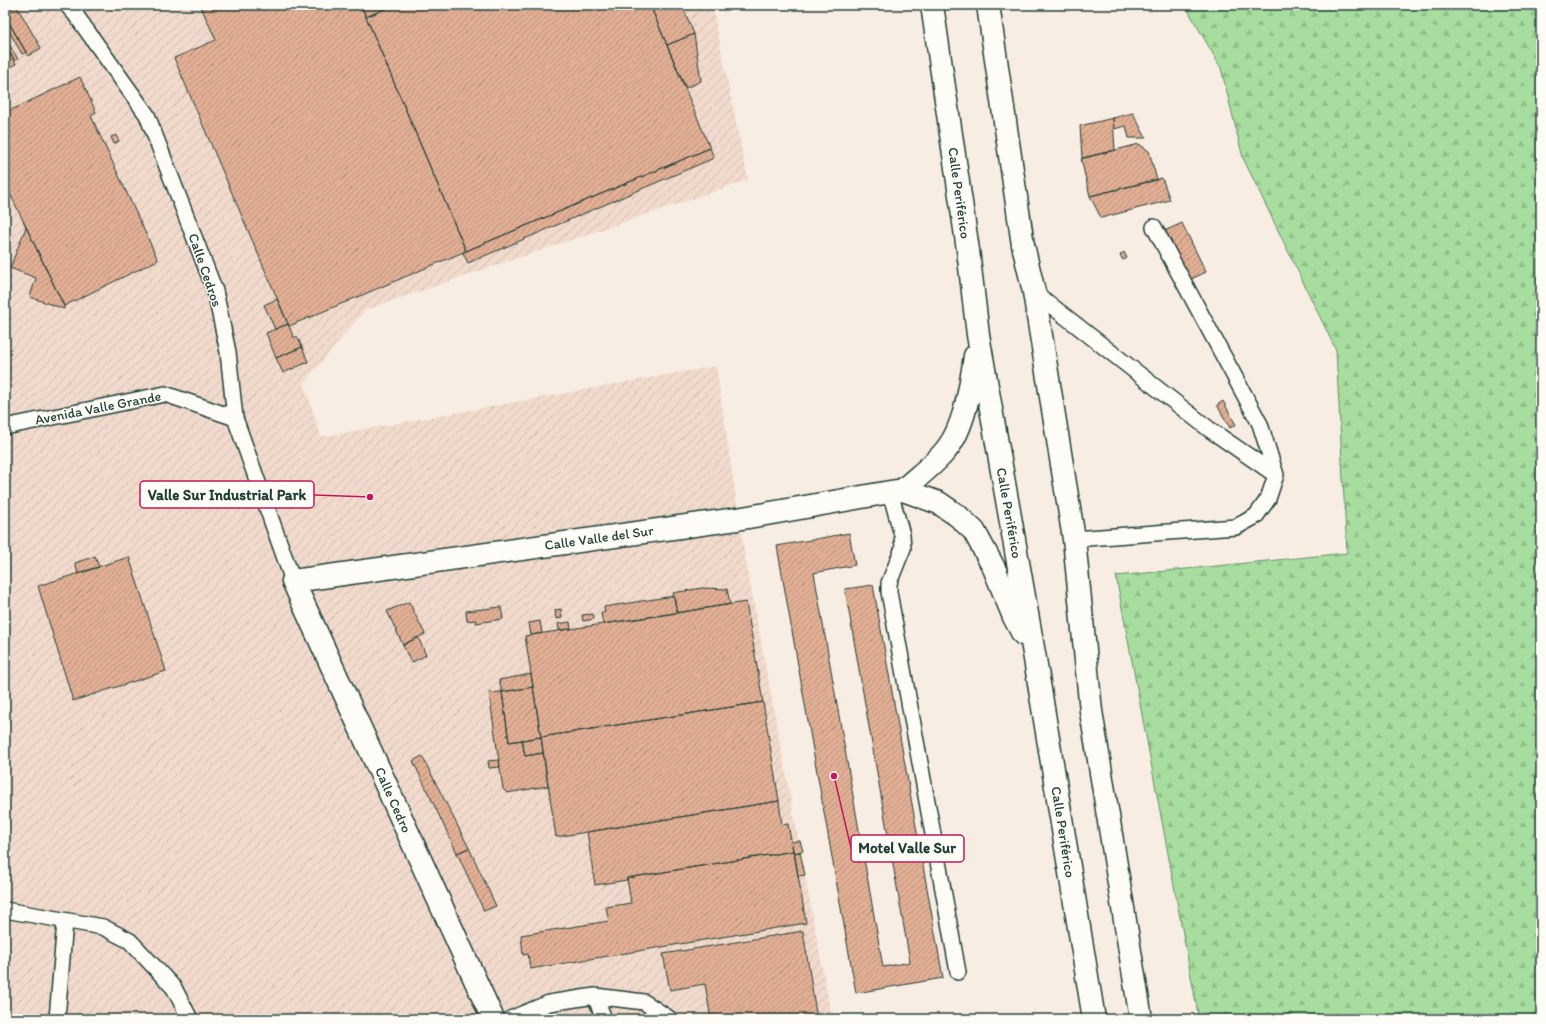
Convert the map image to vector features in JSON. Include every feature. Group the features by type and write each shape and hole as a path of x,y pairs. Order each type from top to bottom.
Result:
{"main road":[{"name":"Calle Periférico","path":"932,5 968,250 978,336 1035,659 1094,1019"},
{"path":"988,5 1023,245 1034,292 1074,539 1091,711 1141,1019"},
{"path":"897,491 947,450 959,426 971,387 978,336"},
{"path":"897,491 939,503 958,516 974,531 994,568 1014,617 1035,659"},
{"name":"Calle Valle del Sur","path":"293,581 737,519 897,491"},
{"name":"Calle Cedro","path":"293,581 492,1019"}],"lane":[{"name":"Calle Cedros","path":"71,8 147,115 215,291 228,352 235,418 293,581"},
{"path":"1074,539 1236,526 1256,516 1268,499 1276,475 1260,424 1154,227"},
{"path":"1034,292 1209,429 1276,475"},
{"name":"Avenida Valle Grande","path":"5,427 164,394 235,418"},
{"path":"897,491 904,548 889,582 889,592 958,972"},
{"path":"5,910 103,927 130,941 174,988 190,1019"},
{"path":"57,1019 65,921"},
{"path":"510,1019 549,1003 595,996 644,1002 670,1019"},
{"path":"595,996 604,1019"}],"shaded area":[{"path":"5,5 712,5 748,180 365,310 304,383 321,437 716,366 745,557 832,1019 5,1019"}],"green space":[{"path":"1185,5 1541,5 1541,1019 1199,1019 1116,576 1347,553 1336,350 1243,158 1221,68"}],"building":[{"path":"16,5 41,48 28,56 5,16 5,13"},
{"path":"200,5 361,5 466,251 289,326 174,58 216,40"},
{"path":"361,5 394,5 366,17"},
{"path":"394,5 650,5 710,148 466,251 366,17"},
{"path":"650,5 682,5 694,34 667,45"},
{"path":"7,19 26,52 22,54 5,24 5,20"},
{"path":"694,34 701,81 686,88 667,45"},
{"path":"5,38 18,59 15,61 5,45"},
{"path":"5,45 16,64 5,70"},
{"path":"80,77 96,112 91,116 158,260 64,306 5,183 5,113"},
{"path":"1133,113 1146,138 1129,138 1126,126 1114,129 1113,118"},
{"path":"1113,118 1115,150 1082,158 1080,126"},
{"path":"116,135 119,141 114,144 111,137"},
{"path":"1139,144 1149,151 1157,180 1090,196 1081,159"},
{"path":"710,148 714,158 468,263 463,253 466,251"},
{"path":"1162,178 1170,200 1101,218 1090,196"},
{"path":"1182,223 1206,272 1185,282 1160,233"},
{"path":"26,227 64,306 64,309 30,297 36,278 10,268"},
{"path":"1124,252 1127,258 1123,260 1120,255"},
{"path":"277,299 288,324 275,329 264,305"},
{"path":"288,324 294,338 297,336 302,347 276,358 266,333"},
{"path":"302,347 308,362 283,373 276,358"},
{"path":"1223,401 1236,425 1230,428 1217,405"},
{"path":"849,533 855,565 814,573 883,967 910,962 845,589 873,585 943,978 856,993 777,546"},
{"path":"95,556 99,567 78,574 75,563"},
{"path":"129,557 166,671 73,701 38,586"},
{"path":"702,588 727,589 730,604 677,613 673,593"},
{"path":"674,596 677,613 603,624 601,613 605,612 604,607"},
{"path":"409,602 425,634 403,645 387,611"},
{"path":"746,602 763,702 541,737 525,636"},
{"path":"501,607 503,619 476,623 476,620 467,621 466,611"},
{"path":"561,609 562,618 556,619 555,610"},
{"path":"593,614 594,619 583,621 582,615"},
{"path":"540,621 542,633 531,635 529,623"},
{"path":"570,622 571,629 559,630 558,624"},
{"path":"418,637 426,655 411,663 403,645"},
{"path":"531,674 533,687 502,692 499,680"},
{"path":"533,687 541,737 509,742 502,692"},
{"path":"502,692 509,742 522,740 525,756 543,753 548,786 507,793 503,789 489,693"},
{"path":"763,702 779,801 556,837 541,737"},
{"path":"541,737 543,753 525,756 522,740"},
{"path":"422,756 469,848 457,853 413,761"},
{"path":"499,760 500,767 489,768 488,761"},
{"path":"779,801 782,825 788,824 793,851 627,878 627,880 595,885 587,832"},
{"path":"800,841 803,851 794,853 791,842"},
{"path":"469,848 496,906 484,911 457,853"},
{"path":"794,851 806,923 530,969 528,954 523,955 521,935 609,921 606,907 631,903 627,878"},
{"path":"800,852 805,875 798,876 794,853"},
{"path":"803,931 817,1019 711,1019 705,984 670,990 663,954"}],"place":[{"name":"Valle Sur Industrial Park","path":"370,497"},
{"name":"Motel Valle Sur","path":"834,776"}]}
